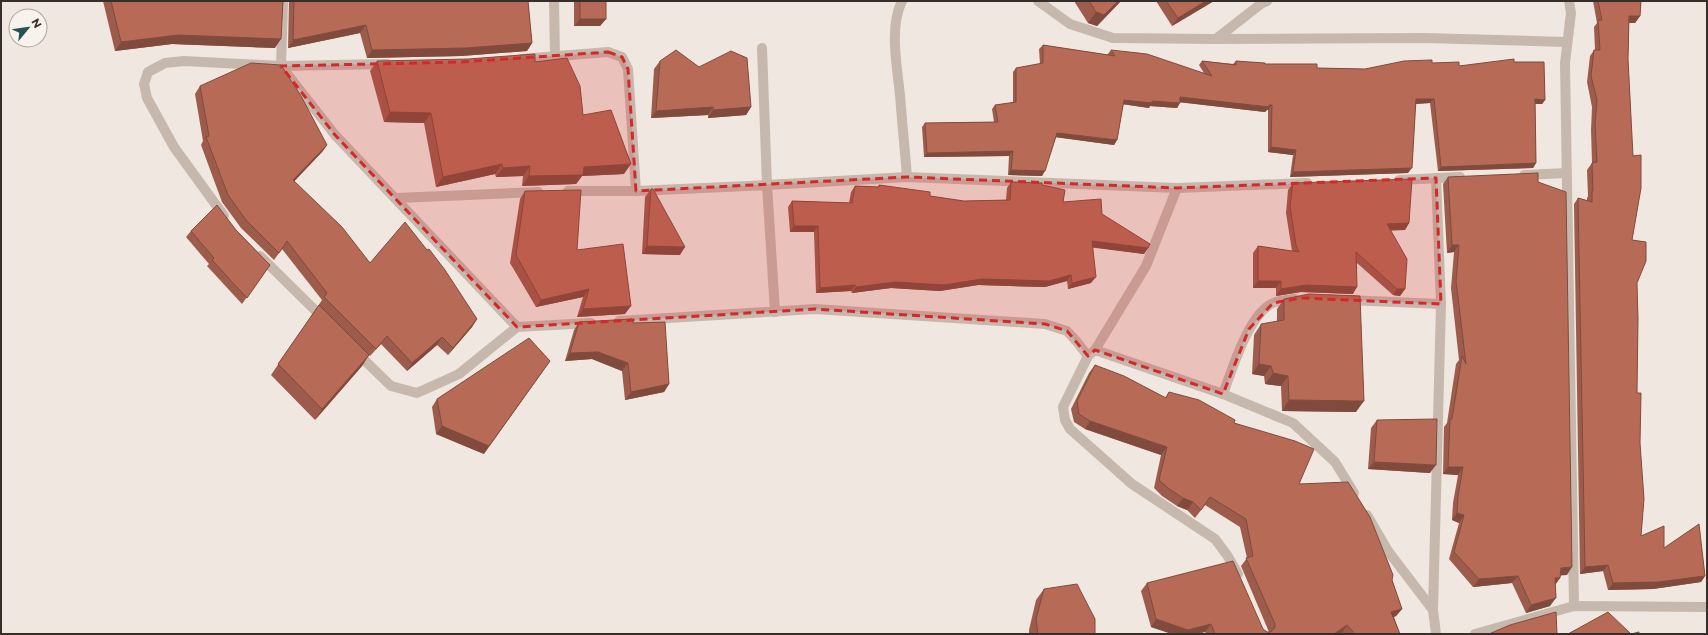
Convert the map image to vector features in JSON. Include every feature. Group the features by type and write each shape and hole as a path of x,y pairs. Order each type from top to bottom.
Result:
{"street":[{"path":"282,1 281,66 335,135 517,327"},
{"path":"554,1 554,57"},
{"path":"902,1 898,9 896,24 896,57 907,177"},
{"path":"1038,1 1070,24 1112,38 1216,40 1424,38 1567,42"},
{"path":"1216,40 1262,2 1267,1"},
{"path":"1569,1 1570,13 1565,63 1574,606"},
{"path":"762,48 767,185 775,312"},
{"path":"508,60 608,52 622,57 628,69 636,191"},
{"path":"232,226 174,147 147,98 144,84 148,72 165,63 184,61 281,66 398,64"},
{"path":"1512,175 1566,173"},
{"path":"396,198 552,191 636,191 907,177 1177,188 1318,183"},
{"path":"1389,180 1466,177"},
{"path":"1436,178 1441,304 1433,610 1436,634"},
{"path":"1177,188 1146,266 1091,353 1063,407 1065,420 1070,429 1132,484 1215,539 1227,555 1242,583"},
{"path":"253,248 330,325"},
{"path":"1223,394 1249,329 1259,315 1273,303 1301,298"},
{"path":"1340,299 1441,304"},
{"path":"346,342 391,386 417,393 458,374 517,327 815,309 1045,324 1067,331 1077,342 1091,353 1223,394 1293,423 1336,462 1388,551 1433,610"},
{"path":"1475,634 1574,606 1707,607"}],"highlighted area":[{"path":"608,52 622,57 628,69 636,191 907,177 1177,188 1436,178 1441,304 1301,298 1273,303 1249,329 1223,394 1095,350 1088,356 1067,331 1045,324 815,309 517,327 335,135 281,66 461,62"}],"building":[{"path":"111,1 283,1 281,39 178,35 121,42"},
{"path":"294,1 528,1 532,43 466,48 372,50 366,25 293,40"},
{"path":"580,1 606,1 606,19 580,19"},
{"path":"1089,1 1118,1 1104,15 1096,12"},
{"path":"1166,1 1206,1 1178,18"},
{"path":"1598,1 1641,1 1640,16 1629,16 1628,59 1633,156 1641,155 1641,188 1632,240 1646,242 1646,261 1637,283 1637,393 1641,393 1640,443 1644,499 1641,536 1664,526 1664,548 1699,524 1705,576 1658,582 1613,583 1608,565 1585,567 1578,198 1592,202 1592,163 1597,162 1595,124 1597,100 1591,76 1594,50 1600,50 1598,20 1602,20"},
{"path":"1043,45 1115,56 1111,50 1147,54 1212,76 1202,61 1236,65 1236,61 1265,64 1317,64 1317,68 1365,69 1404,61 1432,60 1432,63 1459,62 1459,66 1514,59 1514,62 1544,62 1545,100 1535,99 1536,163 1441,167 1434,99 1416,99 1412,168 1293,172 1296,150 1271,147 1272,105 1269,105 1269,107 1180,97 1180,103 1152,101 1152,103 1124,100 1117,140 1057,133 1045,171 1011,170 1013,151 927,153 925,123 998,122 995,105 1016,102 1016,68 1043,63"},
{"path":"676,50 699,67 731,51 747,58 751,107 713,110 713,107 656,111 660,61"},
{"path":"535,54 535,62 567,58 580,86 583,115 611,110 631,164 584,167 583,175 529,176 530,166 503,168 502,164 443,177 431,113 390,112 377,61 468,59"},
{"path":"251,63 281,65 301,96 327,145 293,180 342,227 370,263 405,222 445,270 477,319 453,348 442,337 412,363 387,336 376,349 324,297 327,293 287,241 279,253 246,220 228,195 206,137 209,136 200,86"},
{"path":"1538,173 1538,182 1566,192 1572,567 1561,568 1560,578 1555,578 1556,598 1531,605 1518,576 1479,579 1454,552 1464,515 1457,513 1458,496 1463,467 1448,467 1450,419 1452,419 1462,356 1466,364 1456,281 1459,245 1452,245 1448,177"},
{"path":"1412,179 1409,223 1387,224 1407,259 1405,289 1397,289 1356,252 1357,287 1306,285 1281,289 1281,281 1258,281 1258,246 1299,252 1296,245 1290,206 1293,183"},
{"path":"1011,182 1042,183 1042,185 1065,190 1063,202 1101,199 1102,214 1150,244 1148,248 1092,241 1096,277 1072,283 1071,275 1049,281 982,279 944,285 895,282 856,287 855,285 820,288 818,226 794,226 792,201 852,203 855,186 879,187 879,185 930,192 930,196 964,201 1010,200"},
{"path":"651,189 653,189 685,247 647,246"},
{"path":"581,190 577,250 623,244 631,306 583,309 589,289 541,300 516,255 525,191"},
{"path":"217,205 236,230 270,265 247,298 212,260 214,258 191,231"},
{"path":"1309,294 1360,296 1364,401 1289,400 1288,376 1273,373 1271,366 1259,364 1261,324 1284,320 1284,299"},
{"path":"319,305 369,355 322,409 278,364"},
{"path":"632,319 633,323 665,322 669,384 631,392 628,363 598,352 570,353 579,322"},
{"path":"529,338 550,361 489,446 442,426 437,399"},
{"path":"1095,365 1124,376 1166,398 1169,392 1199,400 1235,420 1234,423 1295,441 1314,449 1299,484 1348,482 1370,517 1393,575 1392,580 1402,609 1391,612 1400,634 1355,634 1347,625 1334,634 1215,634 1211,624 1188,630 1156,619 1147,583 1233,561 1263,629 1267,632 1271,632 1275,627 1246,558 1253,556 1246,519 1210,497 1201,510 1193,502 1183,498 1159,480 1167,447 1090,421 1079,414 1077,401"},
{"path":"1437,419 1436,465 1374,462 1377,420"},
{"path":"1077,584 1095,619 1095,634 1038,634 1036,619 1044,589"},
{"path":"1556,612 1557,634 1489,634 1510,625"},
{"path":"1608,612 1631,634 1568,634"}]}
